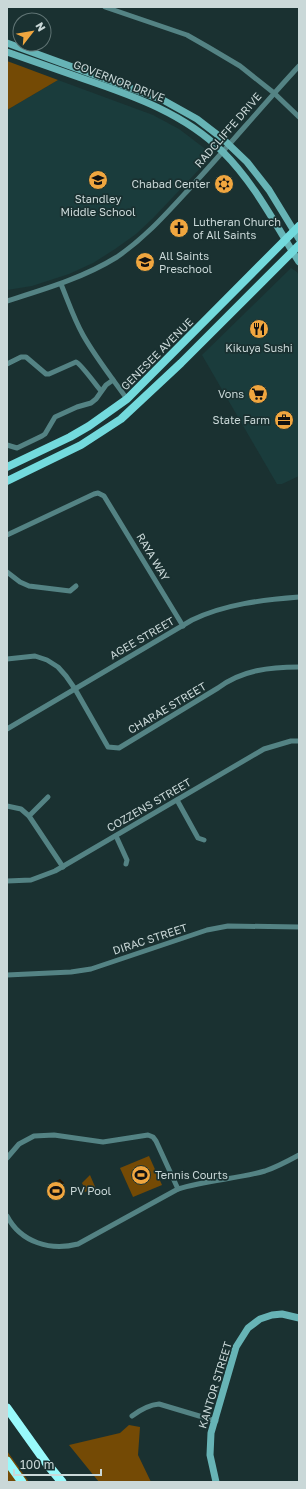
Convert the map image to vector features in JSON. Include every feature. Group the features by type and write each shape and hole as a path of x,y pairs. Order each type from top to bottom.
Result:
{"highway":[{"path":"7,1408 47,1464 62,1482"},
{"path":"7,1461 22,1482"}],"main road":[{"name":"GOVERNOR DRIVE","path":"7,44 163,100 197,120 229,145 247,162 297,228 299,239"},
{"name":"GOVERNOR DRIVE","path":"7,52 122,92 157,107 192,128 223,152 256,192 299,262"},
{"name":"GENESEE AVENUE","path":"7,467 90,426 127,399 297,228"},
{"name":"GENESEE AVENUE","path":"7,481 81,446 121,419 299,245"},
{"name":"KANTOR STREET","path":"216,1482 210,1455 211,1433 216,1421 236,1348 248,1328 260,1319 272,1315 282,1314 299,1318"}],"street":[{"path":"105,7 187,36 240,66 274,92 299,117"},
{"name":"RADCLIFFE DRIVE","path":"7,301 61,284 101,266 117,257 148,234 223,152 274,92 299,66"},
{"path":"61,284 70,308 83,334 127,399"},
{"path":"7,364 21,357 26,357 46,374 49,374 76,362 80,363 91,380 101,391"},
{"path":"7,446 18,448 42,436 45,434 55,417 77,407 91,403 113,380"},
{"name":"RAYA WAY","path":"7,535 94,494 98,493 104,496 182,626"},
{"path":"7,572 20,582 29,586 70,591 76,586"},
{"name":"AGEE STREET","path":"7,729 205,614 263,600 299,597"},
{"path":"7,659 35,656 47,660 58,667 75,689"},
{"name":"CHARAE STREET","path":"75,689 108,747 119,748 228,681 250,672 263,669 299,667"},
{"name":"COZZENS STREET","path":"7,881 30,880 55,871 264,749 290,741 299,741"},
{"path":"29,816 48,797"},
{"path":"177,800 198,838 204,840"},
{"path":"7,806 21,809 29,816 63,867"},
{"path":"116,836 127,860 126,864"},
{"name":"DIRAC STREET","path":"7,975 72,972 91,969 207,930 228,926 299,927"},
{"path":"7,1158 19,1144 34,1136 54,1136 103,1142 148,1135 153,1137 156,1141 178,1189"},
{"path":"7,1216 19,1232 32,1241 42,1245 67,1247 78,1244 178,1189 193,1184 264,1171 282,1165 299,1155"},
{"path":"132,1416 153,1404 159,1404 216,1421"}],"shaded area":[{"path":"7,61 58,80 7,110"},
{"name":"Standley Middle School","path":"58,80 153,115 179,129 208,151 209,159 153,218 136,234 115,249 93,263 69,274 32,286 7,290 7,110"},
{"path":"291,268 297,272 299,276 299,476 282,484 277,484 202,355"},
{"name":"Tennis Courts","path":"149,1156 162,1185 133,1197 120,1168"},
{"path":"90,1175 96,1189 83,1192 84,1187 82,1183"},
{"name":"PV Pool","path":"60,1179 64,1183 59,1188 62,1195 55,1199 48,1185"},
{"path":"129,1425 140,1427 138,1455 151,1482 99,1482 69,1445 120,1433"},
{"path":"7,1451 29,1482 7,1482"}],"place":[{"name":"Standley Middle School","path":"98,180"},
{"name":"Chabad Center","path":"224,184"},
{"name":"Lutheran Church of All Saints","path":"179,228"},
{"name":"All Saints Preschool","path":"145,262"},
{"name":"Kikuya Sushi","path":"259,329"},
{"name":"Vons","path":"258,394"},
{"name":"State Farm","path":"284,420"},
{"name":"Tennis Courts","path":"141,1175"},
{"name":"PV Pool","path":"56,1191"}]}
